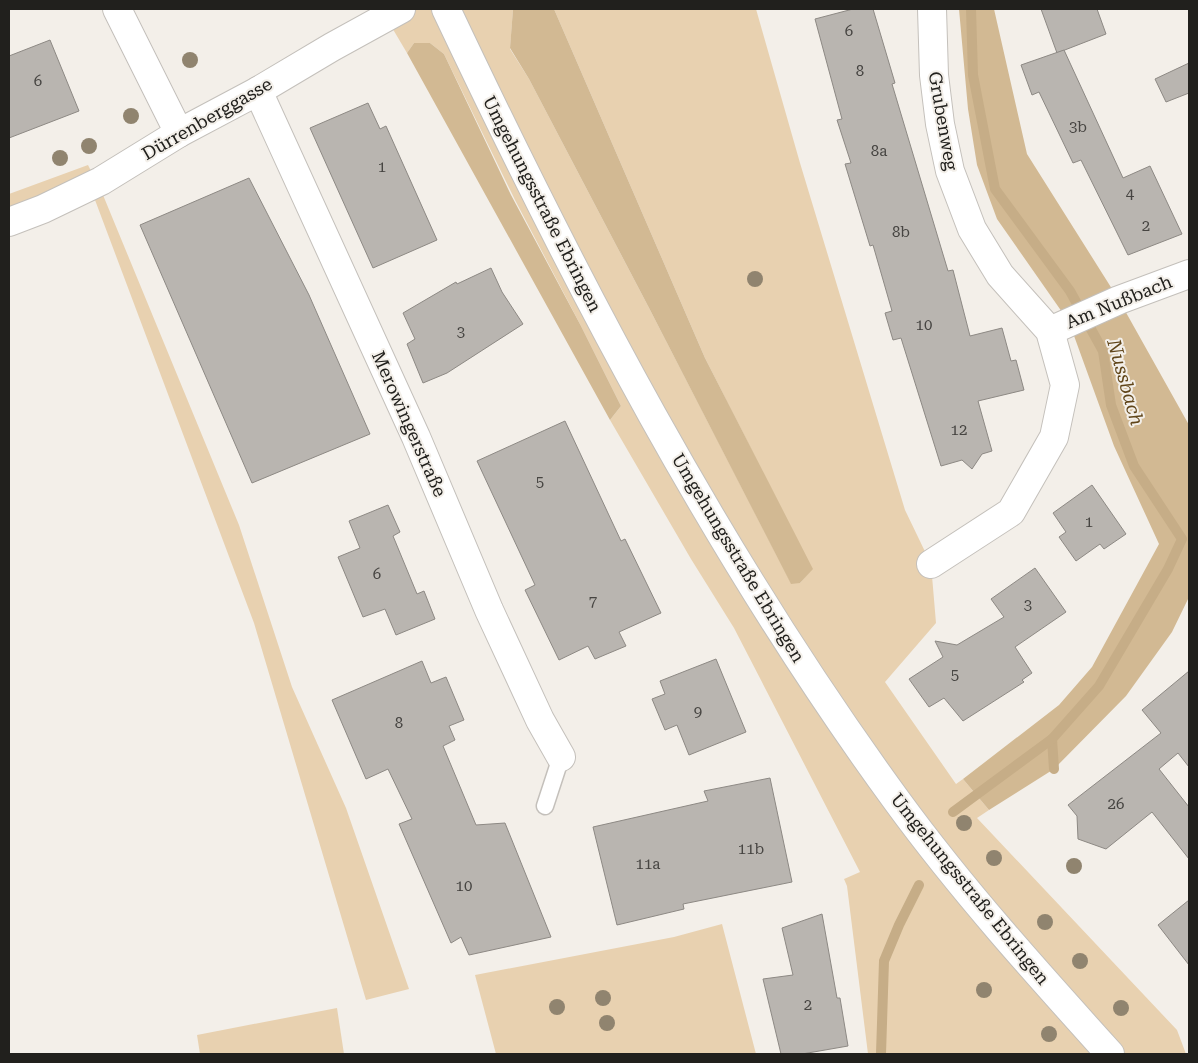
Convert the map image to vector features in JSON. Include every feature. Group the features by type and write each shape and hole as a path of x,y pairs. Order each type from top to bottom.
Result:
{"street":[{"path":"118,9 179,134"},
{"name":"Dürrenberggasse","path":"9,222 44,209 101,181 179,134 401,9"},
{"name":"Umgehungsstraße Ebringen","path":"446,9 584,288 647,406 760,601 874,768 957,878 1038,975 1110,1054"},
{"name":"Grubenweg","path":"931,564 1011,512 1054,437 1065,385 1060,326 1000,275 972,229 950,171 940,124 934,75 932,9"},
{"name":"Merowingerstraße","path":"258,91 416,437 489,610 540,720 561,758"},
{"name":"Am Nußbach","path":"1060,326 1119,300 1189,274"}],"lane":[{"path":"545,806 561,758"}],"shaded area":[{"path":"381,9 513,9 510,49 529,79 791,583 800,583 812,569 705,358 554,9 756,9 800,163 905,510 931,564 936,623 885,682 956,784 963,779 989,810 977,818 1177,1030 1186,1054 868,1054 847,886 844,879 860,872 734,628 691,559 610,420 621,406 515,200 444,54 430,43 414,43 407,53"},
{"path":"513,9 554,9 705,358 813,569 800,583 791,584 529,79 510,48"},
{"path":"959,9 994,9 1027,154 1119,300 1189,425 1189,597 1172,632 1126,696 1054,769 989,810 963,779 1059,705 1092,667 1159,544 1114,446 1069,322 997,219 977,165 968,109"},
{"path":"414,43 430,43 444,54 511,195 581,326 621,406 610,420 407,53"},
{"path":"88,165 103,195 239,525 292,687 346,808 409,989 366,1000 254,623 95,200 9,236 9,194"},
{"path":"722,924 756,1054 496,1054 475,975 674,937"},
{"path":"337,1008 344,1054 200,1054 197,1035"}],"building":[{"path":"853,9 873,9 895,83 892,84 948,271 953,270 970,336 1002,328 1011,361 1016,360 1024,390 978,401 992,451 982,454 972,469 962,460 941,466 901,338 893,340 885,313 892,311 873,245 870,246 845,164 851,163 837,120 842,119 815,19"},
{"path":"1041,9 1097,9 1106,34 1057,53"},
{"path":"50,40 79,111 9,138 9,56"},
{"path":"1064,50 1123,178 1150,166 1182,234 1128,255 1081,160 1073,163 1039,92 1032,95 1021,65"},
{"path":"1189,63 1189,93 1166,102 1155,79"},
{"path":"368,103 380,129 386,126 437,240 373,268 310,128"},
{"path":"249,178 309,295 370,434 252,483 140,225"},
{"path":"491,268 502,292 523,324 447,373 423,383 407,344 415,339 403,313 456,282 457,284"},
{"path":"565,421 621,541 625,539 661,613 619,632 626,646 595,659 588,646 559,660 525,590 535,585 477,461"},
{"path":"1092,485 1126,534 1104,549 1100,544 1076,561 1059,537 1066,532 1053,513"},
{"path":"388,505 400,532 393,536 417,594 424,591 435,619 396,635 385,609 363,617 338,557 360,548 349,521"},
{"path":"1035,568 1066,612 1015,647 1032,673 1022,680 1024,682 963,721 944,698 929,707 909,679 943,657 935,641 957,645 1004,617 991,599"},
{"path":"716,659 746,732 689,755 677,725 665,730 652,699 665,694 660,681"},
{"path":"422,661 431,683 446,677 464,720 449,726 455,740 443,746 476,825 505,823 551,937 469,955 461,937 451,943 399,824 412,819 388,769 366,779 332,700"},
{"path":"1189,671 1189,767 1178,753 1159,769 1189,807 1189,859 1152,812 1106,849 1078,839 1077,816 1068,805 1161,733 1142,710"},
{"path":"770,778 792,882 683,904 684,909 617,925 593,827 708,801 704,791"},
{"path":"1189,900 1189,965 1158,925"},
{"path":"822,914 837,998 840,998 848,1046 802,1054 781,1054 763,979 793,975 782,928"}],"waterway":[{"name":"Nussbach","path":"953,812 1052,739 1099,686 1168,569 1182,539 1134,466 1111,405 1103,351 1070,291 995,189 973,75 971,9"},
{"path":"1052,739 1054,769"},
{"name":"Nussbach","path":"881,1054 884,961 919,885"}]}
